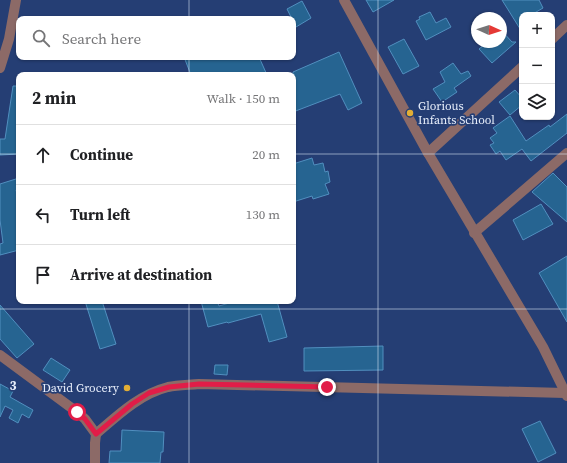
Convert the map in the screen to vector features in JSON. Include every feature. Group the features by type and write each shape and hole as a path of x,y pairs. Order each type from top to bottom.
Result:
{"street":[{"path":"0,68 9,39 16,0"},
{"path":"96,434 132,404 149,393 169,387 192,385 566,395 543,347 474,233 428,153 344,0"},
{"path":"555,36 567,25"},
{"path":"428,153 519,70"},
{"path":"474,233 567,152"},
{"path":"0,355 85,419 96,434 95,463"}],"building":[{"path":"366,0 394,0 373,12"},
{"path":"502,0 539,0 543,8 536,12 519,12 519,27"},
{"path":"302,1 311,18 296,27 296,16 290,16 287,9"},
{"path":"430,12 436,23 446,18 451,27 426,40 416,21 420,19 419,17"},
{"path":"507,37 512,42 516,42 492,63 479,49 507,48"},
{"path":"404,39 419,66 403,74 388,47"},
{"path":"339,52 362,103 348,110 340,94 296,111 296,72 293,72"},
{"path":"185,60 260,60 266,72 190,72"},
{"path":"453,63 461,74 468,71 471,76 454,88 457,92 442,102 433,89 445,82 440,72"},
{"path":"13,86 16,86 16,154 0,155 0,139 5,139"},
{"path":"515,90 519,95 519,108 510,115 499,102"},
{"path":"567,114 567,133 531,161 522,149 506,160 500,151 496,154 490,145 494,143 490,138 497,133 493,128 510,116 526,141 549,125 550,127"},
{"path":"312,158 314,165 323,163 325,172 328,171 330,182 325,184 329,194 313,199 312,196 296,201 296,163"},
{"path":"553,173 567,187 567,222 532,192"},
{"path":"16,179 16,251 0,255 0,244 3,243 0,220 0,184"},
{"path":"541,204 553,224 523,240 513,220"},
{"path":"567,256 567,322 539,273"},
{"path":"86,304 103,304 116,344 100,349"},
{"path":"202,304 218,304 219,306 226,304 278,304 287,337 269,342 261,314 208,327"},
{"path":"0,305 34,344 17,358 0,339"},
{"path":"383,346 383,370 304,371 304,348"},
{"path":"51,358 70,370 62,382 43,370"},
{"path":"215,365 228,365 227,375 214,374"},
{"path":"0,384 13,391 10,397 33,410 29,418 22,414 18,423 9,418 13,410 5,406 0,417"},
{"path":"540,421 556,453 538,462 522,429"},
{"path":"122,430 164,432 163,452 161,452 160,463 109,463 110,451 121,451"}],"place":[{"name":"Glorious Infants School","path":"410,113"},
{"name":"David Grocery","path":"127,388"}],"route":[{"path":"77,412 85,419 96,434 132,404 149,393 169,387 199,384 327,387"}]}
